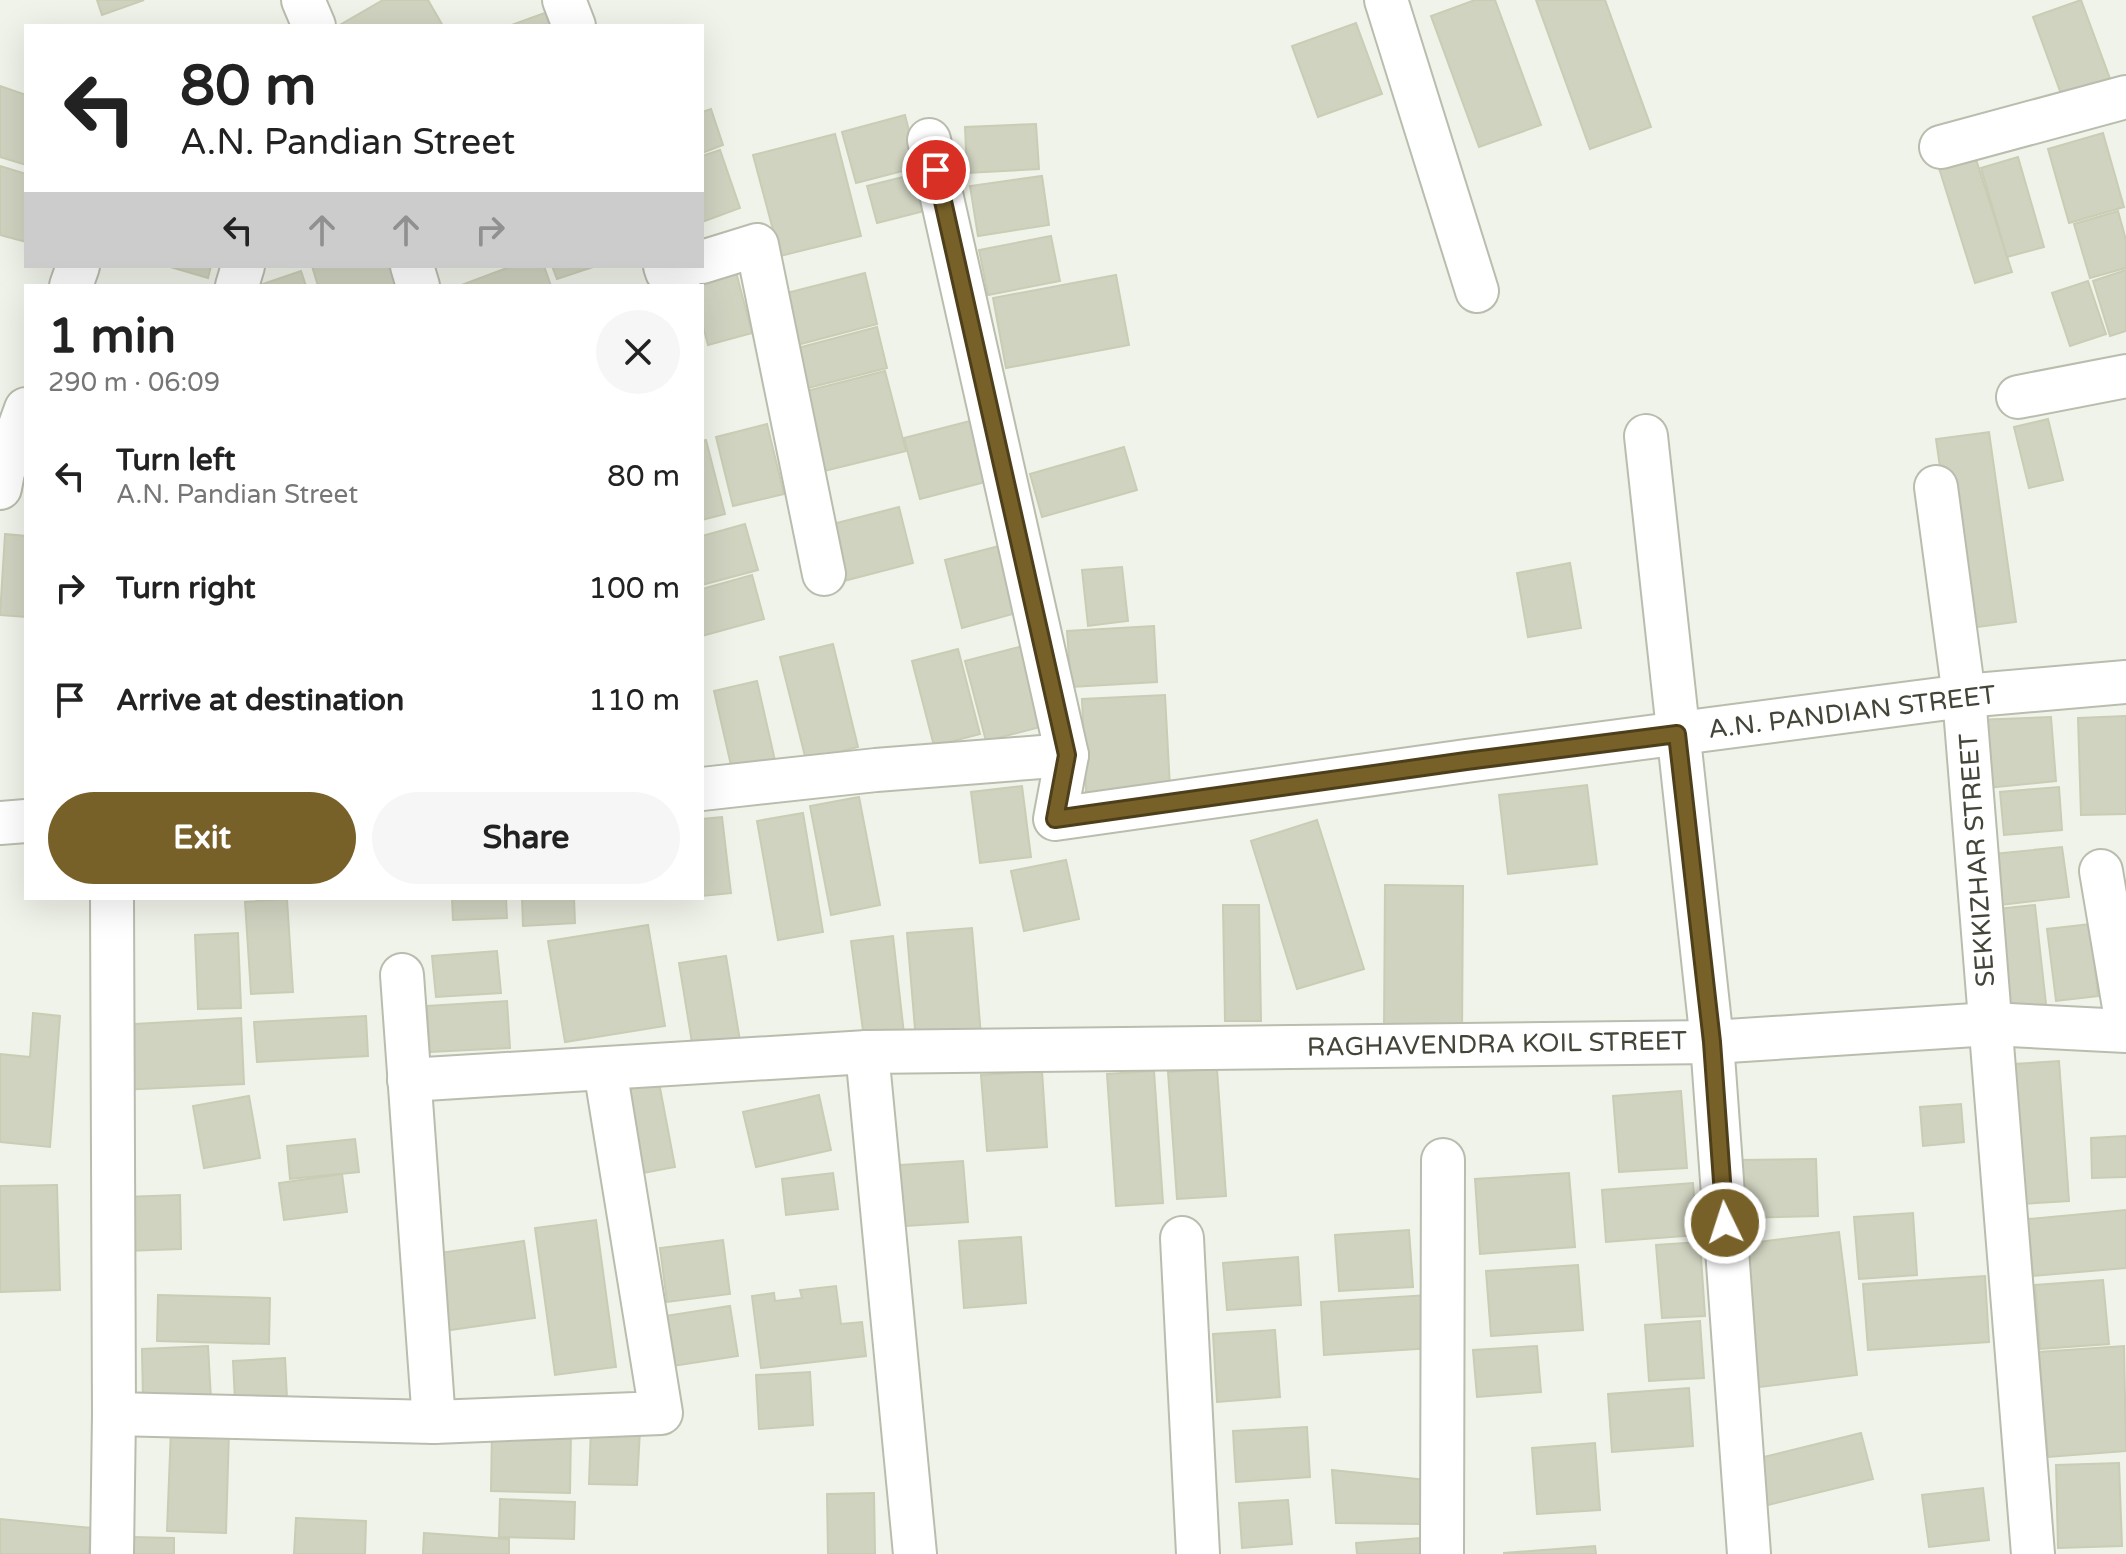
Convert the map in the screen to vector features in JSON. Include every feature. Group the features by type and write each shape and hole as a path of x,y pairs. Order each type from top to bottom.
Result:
{"street":[{"path":"303,0 313,24"},
{"path":"564,0 573,24"},
{"path":"1386,0 1477,291"},
{"path":"1941,147 2126,97"},
{"path":"704,789 876,770 1067,755 929,140"},
{"path":"704,261 757,245 824,574"},
{"path":"2018,397 2126,376"},
{"path":"0,488 24,414"},
{"path":"1646,436 1712,1042 1749,1554"},
{"name":"SEKKIZHAR STREET","path":"1936,487 1964,696 2033,1554"},
{"name":"A.N. PANDIAN STREET","path":"1067,755 1055,819 1964,696 2126,682"},
{"path":"0,823 24,821"},
{"path":"2101,871 2126,1019"},
{"path":"112,900 112,1554"},
{"path":"402,975 434,1422"},
{"name":"RAGHAVENDRA KOIL STREET","path":"409,1080 867,1052 1712,1042 1990,1024 2126,1031"},
{"path":"867,1052 915,1554"},
{"path":"114,1414 434,1422 661,1413 605,1069"},
{"path":"1442,1554 1443,1160"},
{"path":"1182,1238 1198,1554"}],"building":[{"path":"97,0 144,0 102,15"},
{"path":"383,0 428,0 442,24 341,24"},
{"path":"1475,0 1495,0 1541,125 1479,147 1431,16"},
{"path":"1536,0 1605,0 1651,127 1590,149"},
{"path":"2081,0 2116,95 2068,113 2033,17"},
{"path":"550,11 554,24 514,24"},
{"path":"1356,23 1382,94 1318,117 1292,46"},
{"path":"0,86 24,94 24,164 0,157"},
{"path":"711,109 723,145 704,152 704,111"},
{"path":"905,115 918,167 856,183 842,132"},
{"path":"1036,124 1039,169 967,173 965,127"},
{"path":"2103,133 2124,207 2069,223 2048,149"},
{"path":"835,134 861,236 780,256 753,155"},
{"path":"720,150 740,208 704,221 704,155"},
{"path":"1975,156 2012,272 1975,283 1939,168"},
{"path":"2018,157 2044,247 2007,257 1981,168"},
{"path":"0,166 24,173 24,241 0,235"},
{"path":"919,173 928,210 877,223 867,186"},
{"path":"1042,176 1049,225 978,236 970,186"},
{"path":"2118,211 2126,240 2126,268 2090,278 2074,224"},
{"path":"1051,236 1060,281 988,295 979,250"},
{"path":"174,268 210,268 208,278"},
{"path":"313,268 410,268 414,284 317,284"},
{"path":"507,268 545,268 550,284 464,284"},
{"path":"553,268 590,268 557,279"},
{"path":"735,268 752,333 708,345 704,330 704,284 692,284 691,280"},
{"path":"2126,270 2126,331 2110,336 2093,281"},
{"path":"301,271 305,284 263,284"},
{"path":"865,273 877,324 797,345 783,294"},
{"path":"1116,275 1129,345 1006,368 993,298"},
{"path":"2088,281 2106,334 2070,346 2052,293"},
{"path":"877,327 887,368 804,389 794,349"},
{"path":"885,371 906,451 824,471 803,392"},
{"path":"2048,419 2063,480 2029,488 2014,427"},
{"path":"974,420 989,481 920,499 904,438"},
{"path":"767,424 784,494 733,506 716,437"},
{"path":"1989,432 2016,622 1963,629 1936,439"},
{"path":"704,440 725,514 704,519"},
{"path":"1124,447 1137,490 1042,517 1030,474"},
{"path":"899,507 913,563 844,581 829,525"},
{"path":"745,524 758,570 704,584 704,535"},
{"path":"5,534 24,536 24,617 0,615"},
{"path":"1003,545 1020,612 962,628 945,560"},
{"path":"1570,563 1581,628 1528,637 1517,573"},
{"path":"1122,567 1128,621 1088,626 1082,570"},
{"path":"752,575 764,619 704,635 704,588"},
{"path":"1154,626 1157,682 1071,687 1067,631"},
{"path":"833,644 858,747 806,760 780,657"},
{"path":"1027,645 1048,725 986,741 965,661"},
{"path":"958,649 980,734 934,746 912,661"},
{"path":"757,681 776,765 733,774 714,691"},
{"path":"1165,695 1170,788 1086,792 1082,699"},
{"path":"2126,716 2126,814 2081,815 2078,718"},
{"path":"2051,717 2056,781 1977,789 1975,720"},
{"path":"1587,785 1597,864 1508,874 1499,795"},
{"path":"1022,786 1031,857 980,863 971,792"},
{"path":"2059,787 2062,830 2004,835 2000,792"},
{"path":"859,797 880,905 831,915 810,806"},
{"path":"803,813 823,932 778,940 757,821"},
{"path":"722,817 731,893 704,896 704,819"},
{"path":"1317,820 1364,969 1297,989 1251,841"},
{"path":"2062,847 2069,897 2001,905 1994,854"},
{"path":"1066,860 1079,919 1024,931 1011,871"},
{"path":"1385,885 1463,886 1462,1034 1384,1034"},
{"path":"287,900 293,992 251,994 245,902"},
{"path":"452,900 506,900 507,918 453,920"},
{"path":"522,900 574,900 575,923 523,926"},
{"path":"1223,905 1259,905 1261,1021 1225,1021"},
{"path":"2035,905 2046,1004 2000,1008 1989,910"},
{"path":"2090,924 2098,996 2056,1001 2047,929"},
{"path":"648,925 665,1026 565,1042 548,941"},
{"path":"972,928 981,1036 916,1041 907,933"},
{"path":"238,933 241,1008 198,1009 195,935"},
{"path":"893,936 904,1034 864,1038 851,941"},
{"path":"497,951 501,993 436,997 432,956"},
{"path":"726,956 740,1041 693,1049 679,963"},
{"path":"507,1001 510,1048 430,1052 427,1006"},
{"path":"33,1013 60,1016 50,1147 0,1142 0,1054 30,1057"},
{"path":"366,1016 368,1056 257,1062 254,1022"},
{"path":"241,1018 244,1084 120,1090 117,1025"},
{"path":"2059,1061 2069,1201 2022,1204 2013,1064"},
{"path":"1217,1069 1226,1196 1177,1199 1168,1072"},
{"path":"1042,1071 1047,1147 987,1151 981,1075"},
{"path":"1154,1071 1163,1203 1116,1206 1107,1074"},
{"path":"657,1072 675,1167 632,1175 615,1081"},
{"path":"1681,1091 1687,1168 1619,1172 1613,1096"},
{"path":"819,1095 831,1150 756,1167 743,1112"},
{"path":"249,1096 260,1158 204,1168 193,1106"},
{"path":"1961,1104 1964,1142 1923,1146 1920,1107"},
{"path":"2126,1136 2126,1177 2092,1178 2091,1138"},
{"path":"355,1139 359,1172 290,1179 287,1146"},
{"path":"1816,1159 1818,1216 1738,1218 1736,1160"},
{"path":"963,1161 968,1222 890,1227 885,1166"},
{"path":"833,1173 838,1209 786,1215 782,1179"},
{"path":"1569,1173 1575,1247 1480,1254 1475,1179"},
{"path":"342,1174 347,1212 284,1220 279,1183"},
{"path":"1693,1183 1697,1235 1606,1242 1602,1190"},
{"path":"57,1185 60,1290 0,1292 0,1186"},
{"path":"180,1195 181,1249 125,1251 124,1197"},
{"path":"2126,1210 2126,1268 2033,1276 2028,1219"},
{"path":"1913,1213 1917,1275 1859,1279 1854,1217"},
{"path":"596,1220 616,1367 555,1375 535,1228"},
{"path":"1409,1230 1413,1287 1339,1291 1335,1235"},
{"path":"1839,1232 1857,1375 1752,1388 1734,1245"},
{"path":"1021,1237 1026,1303 964,1308 959,1241"},
{"path":"723,1240 730,1294 667,1302 660,1248"},
{"path":"524,1241 535,1318 443,1331 432,1254"},
{"path":"1700,1242 1705,1316 1662,1318 1656,1245"},
{"path":"1298,1257 1301,1305 1227,1310 1223,1263"},
{"path":"1578,1265 1583,1330 1491,1336 1486,1271"},
{"path":"1985,1276 1989,1342 1868,1350 1863,1284"},
{"path":"2103,1280 2109,1344 2040,1349 2035,1285"},
{"path":"836,1286 841,1324 862,1322 866,1356 761,1368 752,1296 774,1293 775,1301 802,1298 800,1290"},
{"path":"158,1295 270,1298 269,1344 157,1341"},
{"path":"1428,1295 1432,1348 1324,1355 1321,1302"},
{"path":"730,1306 738,1356 672,1366 665,1316"},
{"path":"1700,1321 1704,1378 1649,1381 1645,1325"},
{"path":"1275,1330 1280,1397 1217,1402 1213,1334"},
{"path":"208,1346 211,1399 143,1402 142,1349"},
{"path":"1537,1346 1541,1392 1477,1397 1473,1350"},
{"path":"2124,1346 2126,1451 2048,1457 2039,1352"},
{"path":"285,1358 287,1398 235,1401 233,1361"},
{"path":"810,1372 813,1425 759,1429 756,1375"},
{"path":"1689,1388 1693,1446 1612,1452 1608,1394"},
{"path":"591,1427 640,1430 637,1485 589,1484"},
{"path":"1307,1427 1310,1477 1236,1482 1233,1431"},
{"path":"171,1428 229,1430 226,1533 167,1531"},
{"path":"492,1430 571,1431 570,1493 491,1491"},
{"path":"1861,1433 1873,1479 1764,1506 1752,1460"},
{"path":"1595,1443 1600,1510 1537,1514 1532,1448"},
{"path":"2119,1463 2122,1546 2058,1548 2056,1465"},
{"path":"1332,1470 1426,1480 1423,1524 1336,1523"},
{"path":"1983,1488 1989,1540 1929,1547 1922,1495"},
{"path":"874,1493 875,1554 828,1554 827,1494"},
{"path":"500,1499 575,1502 574,1539 499,1537"},
{"path":"1288,1500 1292,1544 1242,1548 1239,1503"},
{"path":"296,1518 366,1521 365,1554 294,1554"},
{"path":"0,1519 91,1528 89,1554 0,1554"},
{"path":"424,1533 509,1539 509,1554 423,1554"},
{"path":"132,1537 174,1538 174,1554 132,1554"},
{"path":"1434,1537 1435,1554 1357,1554 1356,1543"},
{"path":"1595,1546 1596,1554 1504,1554 1504,1553"}],"route":[{"path":"936,170 1067,755 1055,819 1677,734 1712,1042 1725,1223"}]}
